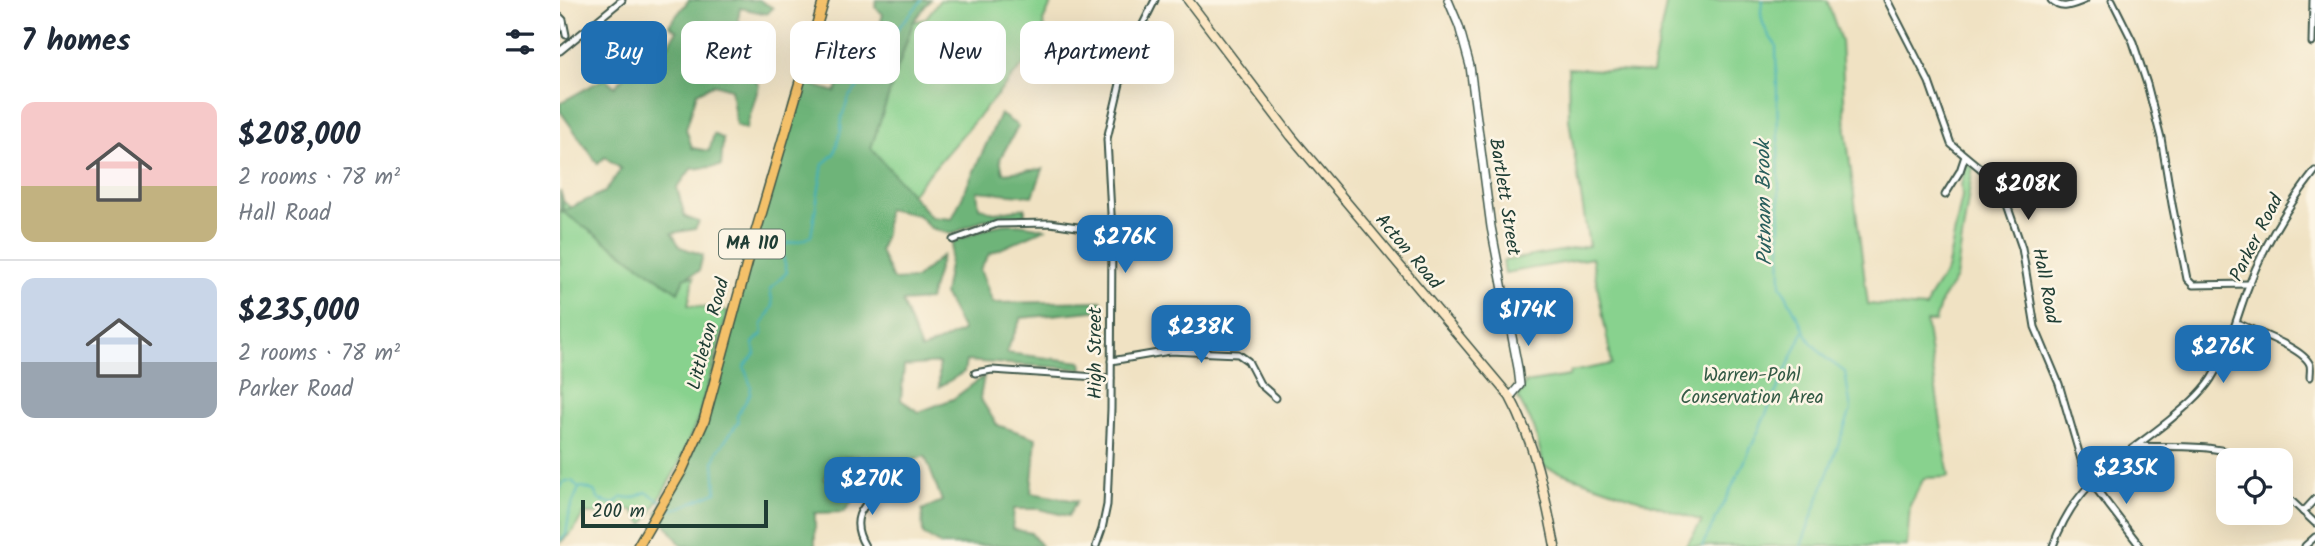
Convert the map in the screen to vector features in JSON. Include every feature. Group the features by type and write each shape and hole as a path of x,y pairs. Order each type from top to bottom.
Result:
{"main road":[{"name":"Littleton Road","path":"638,546 674,486 704,421 824,0"},
{"name":"Acton Road","path":"1188,0 1306,154 1510,397 1524,422 1534,451 1555,546"}],"street":[{"path":"560,51 622,0"},
{"name":"High Street","path":"1096,546 1109,492 1112,232 1107,139 1126,58 1155,0"},
{"name":"Bartlett Street","path":"1448,0 1459,26 1470,66 1491,227 1521,385 1510,397"},
{"name":"Hall Road","path":"1887,0 1929,82 1949,141 1996,183 2013,217 2022,248 2035,327 2059,384 2082,463 2091,482 2140,546"},
{"path":"2051,0 2064,7 2085,0"},
{"path":"2112,0 2133,42 2147,84 2161,138 2187,279 2193,285 2249,284"},
{"path":"2312,43 2313,0"},
{"path":"560,17 563,20 563,34 572,40"},
{"path":"1945,195 1960,172 1965,156"},
{"name":"Parker Road","path":"2053,546 2071,508 2091,482 2186,407 2211,379 2237,323 2249,284 2280,220 2315,171"},
{"path":"953,240 997,224 1050,223 1112,232"},
{"path":"2237,323 2304,356 2310,365 2310,377"},
{"path":"1111,361 1170,351 1238,354 1248,361 1260,384 1276,398"},
{"path":"975,373 992,370 1111,378"},
{"path":"2136,446 2216,449"},
{"path":"865,546 859,536 858,518 863,504 879,490"},
{"path":"2304,512 2315,499"},
{"path":"2293,502 2315,523"},
{"path":"2305,546 2315,537"}],"green space":[{"path":"689,0 759,0 773,8 767,14 740,8 739,21 681,21 681,84 714,84 697,93 686,129 692,148 709,151 714,134 723,139 721,166 691,169 677,188 685,217 699,222 695,229 672,233 680,247 703,255 699,271 684,278 678,292 560,210 560,191 563,211 605,192 621,169 605,157 598,164 560,111 560,103 594,84 612,84 615,87 618,84 667,84 667,46 677,31 669,25"},
{"path":"876,0 930,0 913,22 900,61 900,21 881,21 883,14 875,7"},
{"path":"940,0 1053,0 1043,21 1020,21 1020,69 907,199 863,171 892,84 900,84 900,61 913,22 914,84 1006,84 1006,21 917,21 925,19"},
{"name":"Warren-Pohl Conservation Area","path":"1667,0 1827,0 1841,41 1846,132 1868,304 1926,308 1929,298 1947,270 1966,162 1973,167 1956,278 1941,301 1935,322 1926,322 1949,477 1924,478 1910,505 1907,546 1686,546 1702,521 1544,467 1534,427 1518,398 1525,383 1569,376 1570,372 1612,364 1592,258 1505,273 1503,261 1589,246 1569,120 1568,68 1652,73"},
{"path":"714,84 759,85 746,129 736,125 731,89"},
{"path":"799,84 810,84 835,92 839,84 892,84 871,148 931,217 952,219 1000,114 1018,126 1000,159 1003,173 1043,169 1033,196 977,191 979,207 994,213 1025,208 1025,217 982,220 952,234 931,228 918,215 887,209 885,234 880,251 893,280 915,279 942,256 929,300 902,302 921,350 963,331 944,294 953,242 998,225 1019,224 1045,229 989,254 980,269 993,303 1102,301 1102,310 1021,318 1006,353 1081,362 1082,369 966,361 964,372 939,387 939,363 904,366 901,400 919,412 953,399 984,376 980,398 997,425 1036,438 1031,493 1077,501 1068,516 1039,509 1014,509 1012,529 1031,533 1041,546 941,545 923,534 922,510 942,501 925,456 876,474 859,456 836,458 824,479 856,496 844,512 815,513 815,546 682,546 657,513 690,453"},
{"path":"560,198 576,213 671,276 694,277 688,305 728,311 698,418 678,466 644,525 633,510 627,510 625,514 583,514 574,530 560,543"}],"waterway":[{"path":"666,505 671,509 679,508 716,492 714,461 739,421 737,416 750,394 751,386 744,367 755,354 753,343 763,333 762,325 773,306 770,289 787,272 782,253 784,245 811,236 823,164 834,154 842,116 850,95 871,75 876,63 888,55 895,33 922,0"},
{"name":"Putnam Brook","path":"1763,0 1761,12 1764,24 1776,45 1781,285 1810,341 1827,359 1845,372 1851,410 1801,546"},
{"path":"1702,546 1744,463 1803,332"},
{"path":"560,487 565,481 572,481 578,487"},
{"path":"560,540 566,535 570,509 579,488 594,491 599,500 614,504 622,497 633,498 646,492 661,501"}]}
